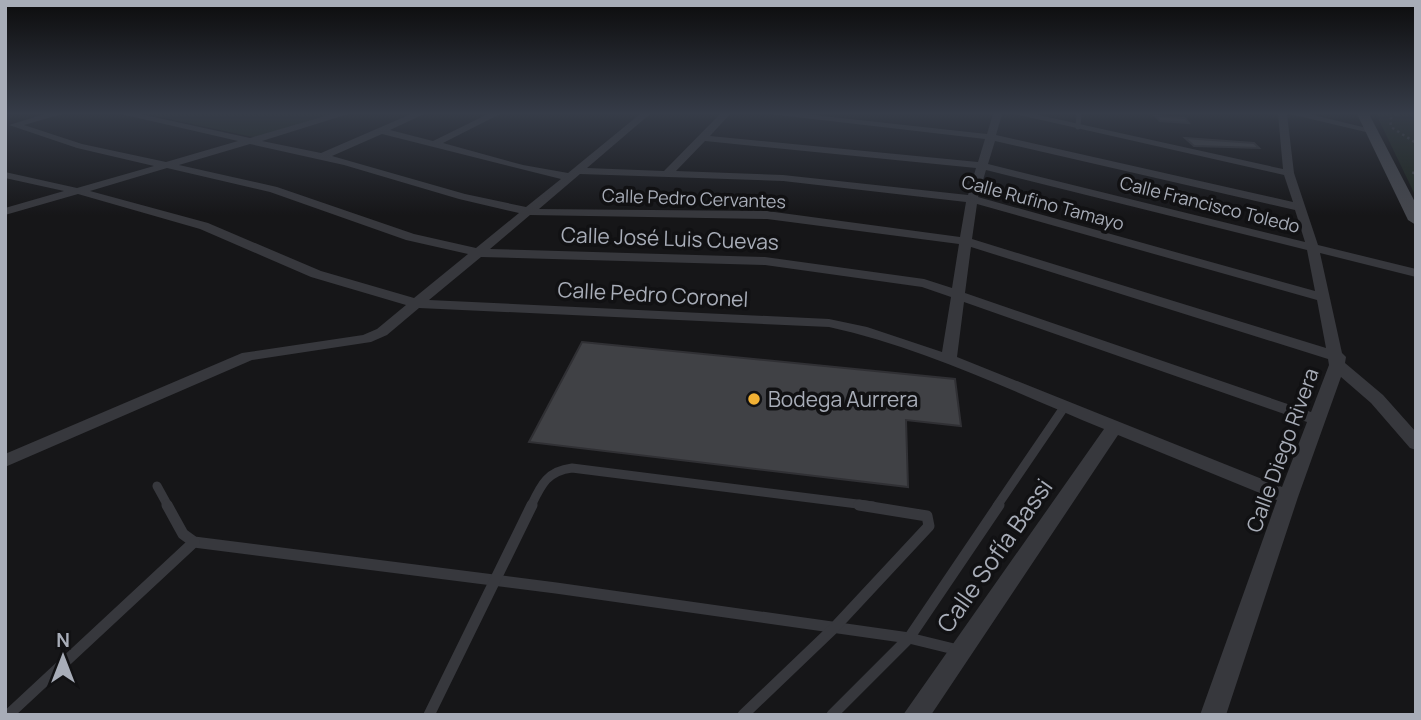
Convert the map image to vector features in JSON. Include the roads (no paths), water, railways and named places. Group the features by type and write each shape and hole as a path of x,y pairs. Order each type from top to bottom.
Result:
{"main road":[{"path":"1379,148 1416,220"}],"street":[{"name":"Calle José Luis Cuevas","path":"87,148 273,188 410,237 479,253 775,262 924,283 960,293 1318,420"},
{"path":"5,212 235,148"},
{"name":"Calle Pedro Cervantes","path":"275,148 379,170 463,197 531,212 767,215 965,241 1338,361"},
{"path":"321,157 343,148"},
{"name":"Calle Rufino Tamayo","path":"452,148 535,171 794,179 972,199 1324,298"},
{"path":"5,461 248,356 372,337 418,304 606,148"},
{"path":"667,174 693,148"},
{"name":"Calle Francisco Toledo","path":"799,148 983,166 1416,273"},
{"path":"948,359 972,199 989,148"},
{"path":"1038,148 1302,208"},
{"path":"1172,148 1289,173"},
{"name":"Calle Diego Rivera","path":"1213,715 1338,361 1313,248 1289,173 1286,148"},
{"name":"Calle Pedro Coronel","path":"5,175 78,191 204,226 316,274 418,304 829,323 862,330 948,359 1288,497"},
{"path":"1338,361 1377,399 1416,444"},
{"name":"Calle Sofía Bassi","path":"916,715 1115,426"}],"lane":[{"path":"832,715 909,638 1065,406"},
{"path":"429,715 543,482 563,468 927,516 930,523 923,534 834,628 743,715"},
{"path":"157,486 183,534 194,542 909,638 960,650"},
{"path":"8,715 194,542"}],"place":[{"name":"Bodega Aurrera","path":"754,399"}]}
